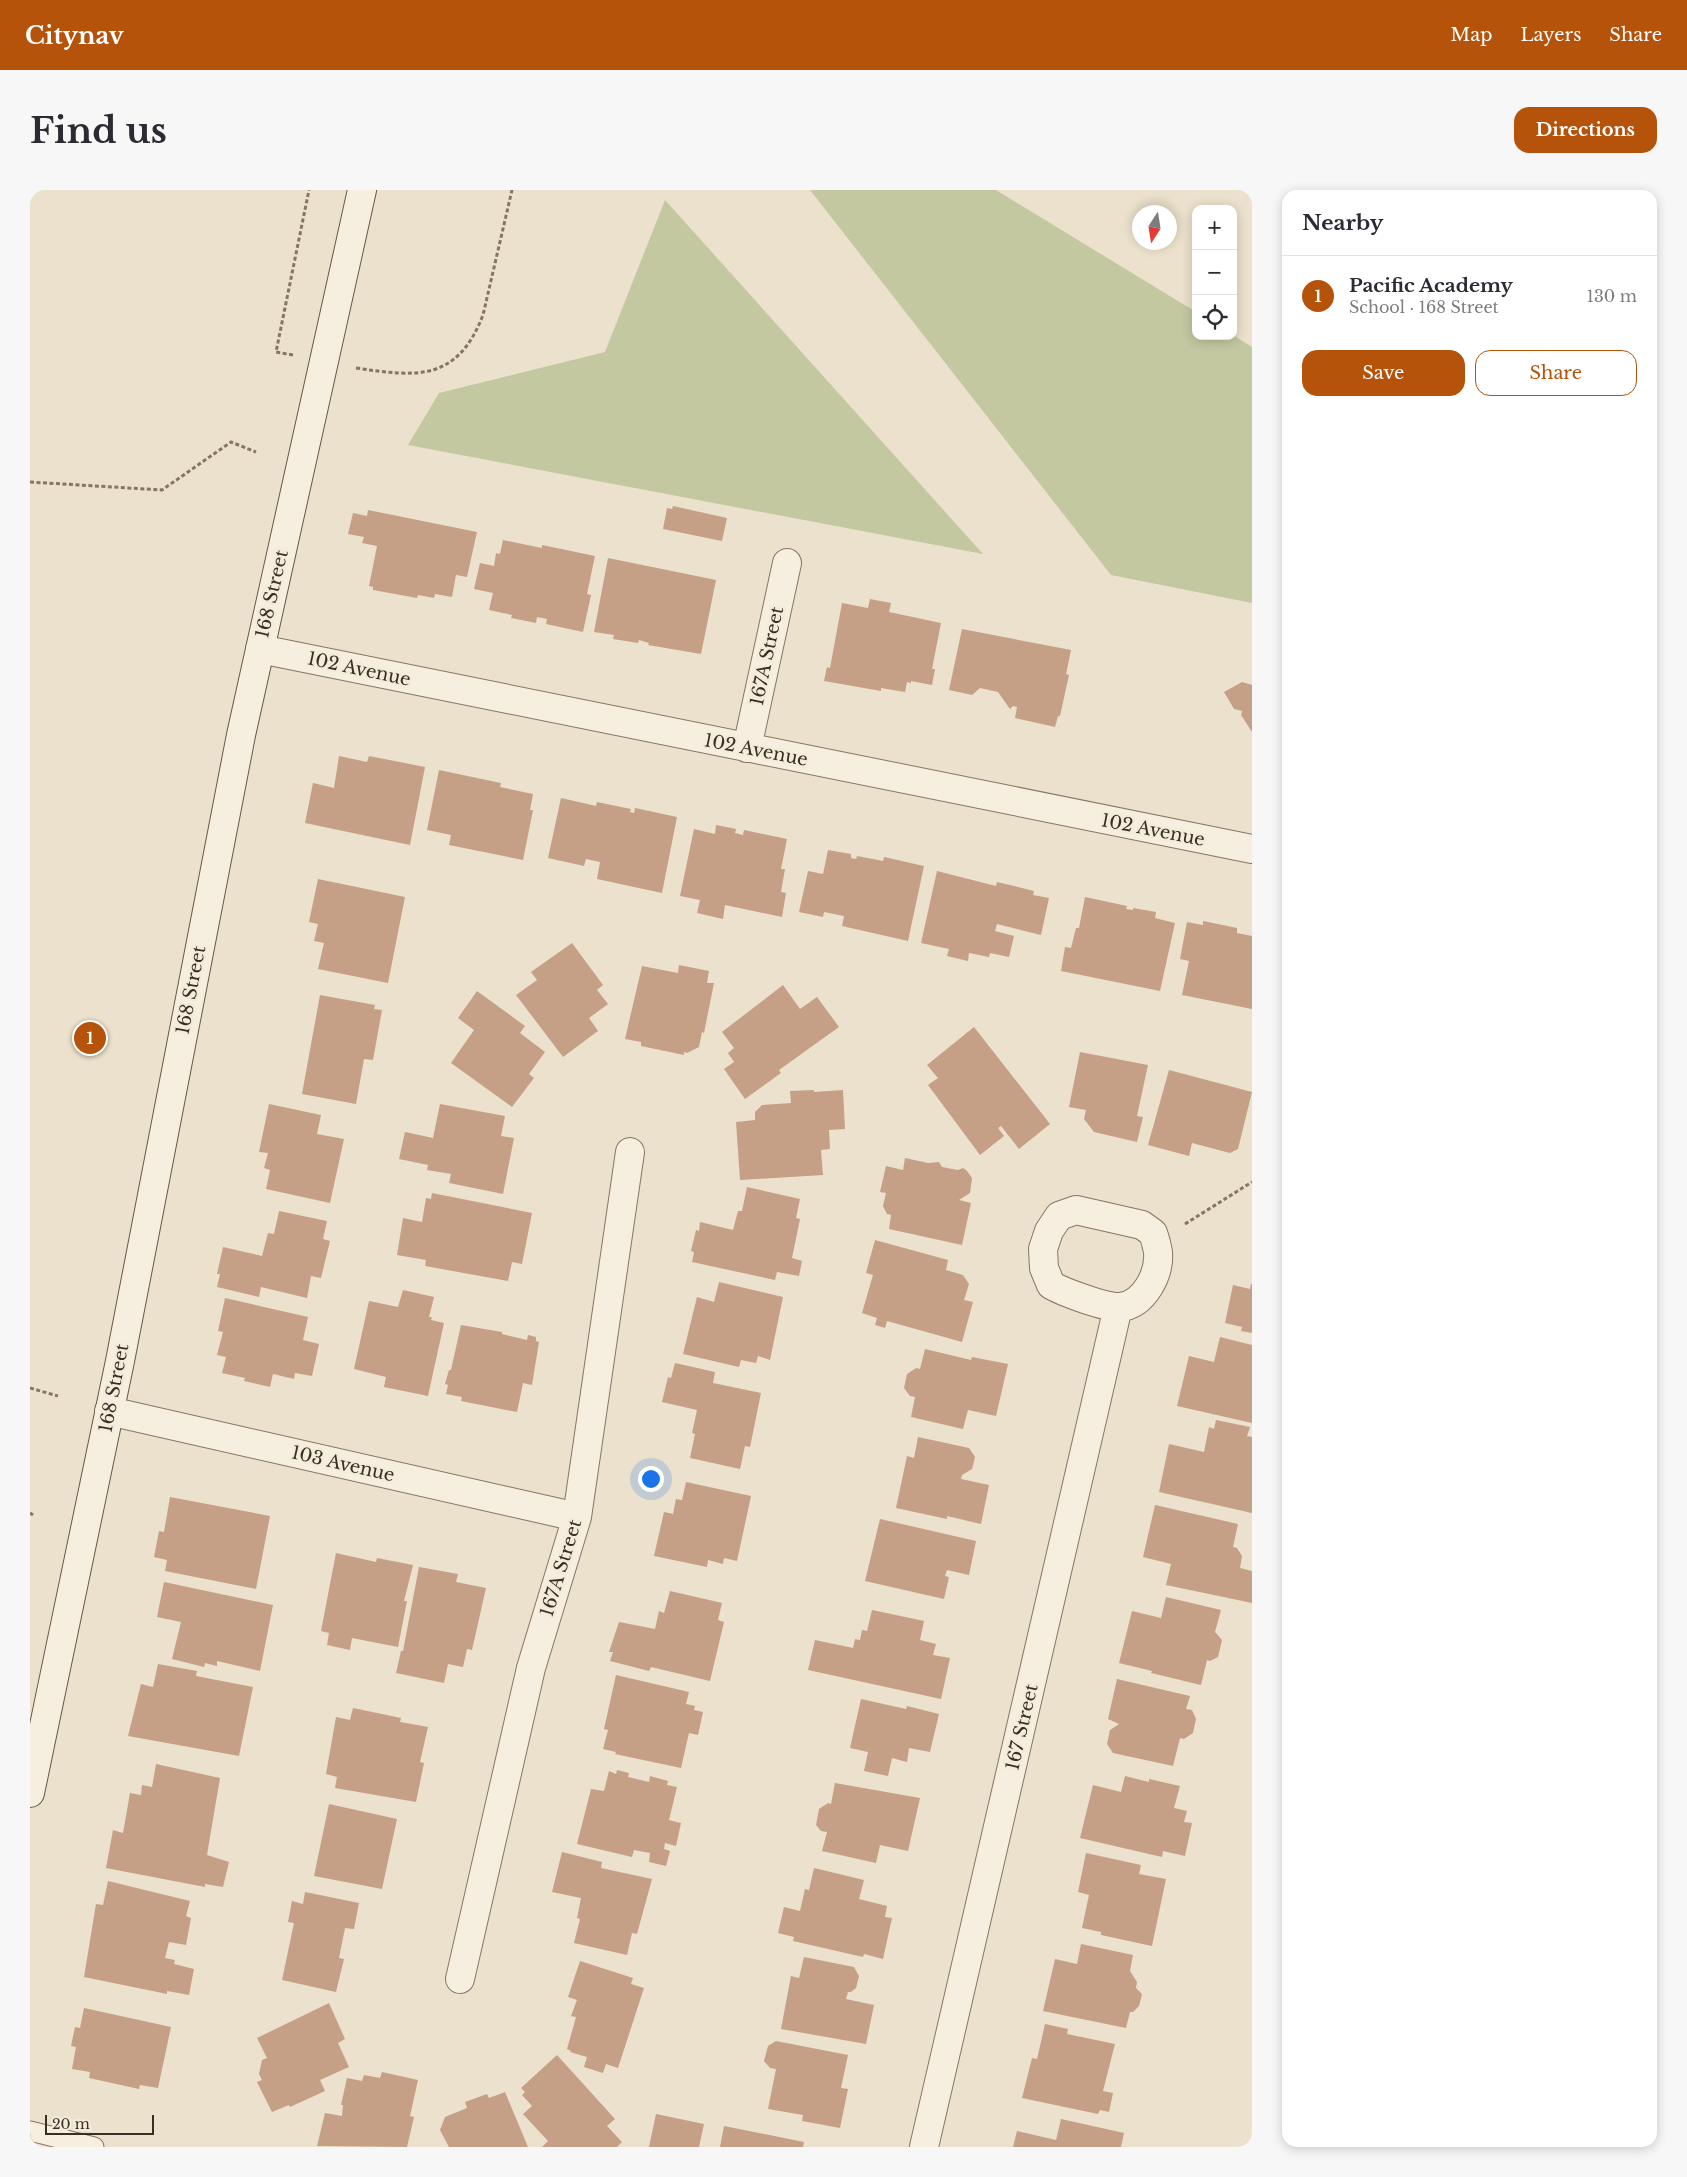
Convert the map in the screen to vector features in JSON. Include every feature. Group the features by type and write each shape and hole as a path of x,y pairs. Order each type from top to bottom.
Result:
{"street":[{"name":"168 Street","path":"30,1793 110,1412 241,735 362,190"},
{"name":"167A Street","path":"746,748 787,563"},
{"name":"102 Avenue","path":"260,649 1252,849"},
{"name":"167A Street","path":"460,1979 531,1668 578,1517 630,1152"},
{"path":"1076,1210 1142,1225 1154,1233 1158,1253 1156,1272 1147,1290 1133,1304 1118,1307 1065,1293 1050,1285 1044,1268 1043,1249 1048,1231 1059,1216 1076,1210"},
{"name":"167 Street","path":"924,2147 1118,1307"},
{"name":"103 Avenue","path":"110,1412 578,1517"}],"lane":[{"path":"30,2131 52,2142 94,2147"}],"path":[{"path":"296,356 276,352 309,190"},
{"path":"350,367 384,372 422,372 442,368 457,358 468,347 483,315 512,190"},
{"path":"30,482 162,490 231,442 256,452"},
{"path":"1156,1242 1252,1182"},
{"path":"30,1388 58,1396"}],"green space":[{"path":"810,190 996,190 1192,310 1192,340 1237,340 1237,338 1252,347 1252,603 1111,575"},
{"path":"665,200 983,554 408,445 439,393 605,352"}],"building":[{"path":"673,506 727,518 722,541 663,529 667,508 672,509"},
{"path":"368,510 477,532 467,577 456,575 452,597 435,594 434,598 418,595 417,598 373,590 373,587 369,586 377,546 362,543 364,537 348,534 353,513 367,516"},
{"path":"503,540 542,548 542,545 595,556 587,594 591,595 583,632 546,624 547,619 537,617 536,623 511,618 512,615 489,610 493,593 474,589 480,563 494,566 496,553 500,554"},
{"path":"608,558 716,580 701,654 648,645 649,643 639,640 638,643 613,639 614,635 594,632"},
{"path":"870,599 891,603 889,612 941,623 932,669 935,669 932,685 907,682 905,692 881,688 881,691 824,681 827,667 830,668 842,603 868,608"},
{"path":"962,629 1071,650 1066,674 1069,675 1060,716 1058,716 1055,727 1015,718 1017,707 1013,706 1010,709 998,692 980,688 972,695 949,690"},
{"path":"1242,682 1252,685 1252,732 1241,715 1242,711 1234,709 1224,692"},
{"path":"339,756 367,762 369,756 425,767 410,845 305,823 313,783 334,788"},
{"path":"439,770 501,783 500,787 533,794 530,810 533,810 523,860 449,845 451,835 427,830"},
{"path":"561,798 596,806 597,802 631,809 630,812 634,813 635,808 677,817 662,893 597,879 600,862 586,859 584,866 548,858"},
{"path":"716,825 736,829 735,833 743,835 744,830 787,839 781,869 785,869 781,892 786,893 782,917 725,905 723,919 697,913 700,900 680,896 694,829 715,834"},
{"path":"828,850 851,854 851,858 856,859 857,856 883,861 884,857 924,866 908,941 842,926 844,916 824,912 823,917 799,912 808,871 823,874"},
{"path":"937,871 996,886 997,882 1034,891 1033,895 1049,898 1041,935 997,924 995,931 1014,936 1009,957 990,953 989,957 969,953 968,961 947,956 949,949 921,943"},
{"path":"318,879 405,897 388,983 318,969 324,943 314,941 318,924 309,922"},
{"path":"1085,897 1127,906 1126,909 1133,910 1133,908 1156,912 1155,918 1175,923 1160,991 1061,971 1065,947 1071,948 1076,928 1079,928"},
{"path":"1203,921 1237,928 1237,933 1252,936 1252,1009 1182,995 1189,961 1180,959 1187,922 1203,925"},
{"path":"572,943 603,985 597,990 608,1004 589,1018 598,1031 563,1057 516,995 537,980 531,972"},
{"path":"679,965 709,971 707,983 714,983 704,1033 702,1032 699,1047 687,1053 684,1052 684,1055 641,1046 641,1042 625,1039 642,966 678,973"},
{"path":"783,985 800,1009 817,997 839,1027 779,1070 781,1073 745,1099 724,1069 734,1062 728,1053 734,1048 722,1032"},
{"path":"477,991 525,1026 520,1033 545,1052 529,1074 534,1078 512,1107 451,1063 474,1030 458,1018"},
{"path":"320,995 375,1005 374,1009 382,1010 373,1060 364,1059 356,1104 302,1094"},
{"path":"974,1027 1050,1124 1019,1149 1001,1126 998,1128 1004,1136 980,1155 928,1085 938,1078 927,1065"},
{"path":"1080,1052 1148,1065 1137,1116 1143,1117 1137,1142 1094,1132 1084,1119 1086,1110 1069,1107"},
{"path":"1169,1070 1252,1092 1238,1149 1230,1153 1192,1143 1189,1156 1148,1145"},
{"path":"814,1090 814,1092 843,1090 845,1129 829,1130 830,1149 821,1150 823,1175 740,1180 736,1122 755,1120 755,1112 762,1105 791,1103 790,1091"},
{"path":"269,1104 321,1115 317,1134 344,1139 330,1203 266,1189 270,1170 264,1168 268,1153 259,1152"},
{"path":"440,1104 505,1116 501,1136 514,1138 503,1194 449,1183 451,1174 427,1170 428,1165 399,1159 405,1132 433,1138"},
{"path":"905,1158 928,1163 939,1162 942,1167 958,1170 963,1168 972,1178 970,1193 959,1200 971,1203 962,1245 889,1229 891,1215 887,1214 883,1206 886,1193 880,1192 886,1166 903,1170"},
{"path":"747,1187 800,1199 796,1218 800,1219 792,1258 802,1261 799,1276 777,1272 775,1280 692,1262 694,1252 691,1251 696,1230 699,1231 700,1222 733,1230 738,1211 742,1211"},
{"path":"432,1193 532,1213 522,1264 512,1262 508,1281 425,1266 426,1260 397,1255 403,1218 422,1222 426,1198 431,1199"},
{"path":"279,1211 327,1221 323,1239 330,1241 321,1278 311,1276 307,1298 261,1287 259,1297 217,1287 220,1274 217,1274 223,1247 262,1256 268,1233 274,1234"},
{"path":"875,1240 948,1260 946,1270 963,1275 969,1284 964,1300 973,1302 962,1342 887,1321 885,1328 875,1325 877,1318 862,1313 873,1275 866,1273"},
{"path":"719,1282 783,1297 770,1360 758,1356 756,1363 741,1360 739,1367 683,1354 697,1297 714,1302"},
{"path":"1251,1284 1252,1333 1241,1331 1242,1327 1225,1323 1233,1285 1250,1289"},
{"path":"403,1290 434,1297 429,1317 432,1317 431,1320 444,1323 428,1396 384,1387 386,1377 354,1369 369,1301 398,1307"},
{"path":"225,1298 308,1317 303,1340 319,1344 312,1376 295,1373 294,1379 273,1374 270,1387 244,1381 245,1378 222,1373 226,1357 217,1355 223,1332 218,1331"},
{"path":"461,1325 502,1332 502,1334 527,1340 528,1335 536,1337 536,1341 539,1342 532,1385 523,1383 517,1412 461,1401 462,1397 446,1394 448,1385 445,1384 449,1370 451,1370"},
{"path":"1220,1337 1252,1345 1252,1423 1177,1406 1189,1356 1214,1362"},
{"path":"925,1349 971,1360 972,1357 1008,1364 996,1416 968,1410 963,1429 911,1417 915,1397 910,1396 904,1388 907,1374 916,1368 920,1369"},
{"path":"675,1363 715,1372 713,1383 761,1393 750,1447 745,1446 740,1469 690,1458 695,1434 692,1433 697,1410 662,1402 668,1377 671,1378"},
{"path":"1216,1420 1250,1427 1247,1436 1252,1437 1252,1513 1159,1492 1169,1444 1204,1452 1209,1427 1214,1429"},
{"path":"918,1437 969,1448 975,1457 972,1469 962,1475 961,1479 989,1485 981,1524 947,1516 947,1519 896,1508 907,1456 914,1458"},
{"path":"686,1482 751,1496 737,1561 724,1558 723,1564 708,1560 707,1567 654,1556 664,1512 673,1514 676,1499 682,1500"},
{"path":"170,1497 270,1516 256,1589 165,1571 167,1560 154,1557 159,1531 164,1532"},
{"path":"1155,1505 1238,1524 1233,1547 1237,1548 1242,1556 1240,1568 1252,1571 1252,1603 1166,1585 1171,1564 1143,1557"},
{"path":"880,1519 976,1541 969,1575 947,1570 945,1576 949,1577 944,1599 865,1581"},
{"path":"336,1553 376,1562 377,1558 413,1565 404,1601 407,1601 398,1647 352,1638 350,1650 327,1645 329,1633 321,1631"},
{"path":"419,1567 458,1574 456,1582 486,1588 472,1650 467,1649 463,1667 448,1664 444,1683 396,1673 401,1651 403,1651"},
{"path":"164,1582 273,1605 260,1671 217,1661 217,1666 205,1663 204,1667 172,1659 181,1622 157,1617"},
{"path":"670,1591 722,1603 718,1620 724,1622 710,1681 651,1667 649,1671 610,1661 613,1652 609,1652 619,1622 655,1629 659,1611 664,1613"},
{"path":"1166,1597 1221,1610 1215,1632 1222,1640 1218,1657 1210,1661 1207,1660 1201,1685 1119,1663 1132,1611 1161,1618"},
{"path":"872,1610 924,1621 920,1640 936,1644 933,1655 950,1658 941,1699 808,1670 815,1640 853,1648 855,1639 860,1640 862,1630 867,1631"},
{"path":"158,1664 197,1671 196,1676 253,1687 239,1756 128,1736 141,1684 153,1687"},
{"path":"616,1675 689,1692 686,1704 695,1706 694,1710 703,1712 698,1735 689,1733 681,1768 615,1754 616,1752 603,1749 608,1730 604,1729"},
{"path":"1117,1679 1190,1696 1186,1709 1192,1710 1196,1719 1193,1733 1184,1739 1180,1738 1173,1766 1113,1753 1107,1744 1110,1730 1119,1724 1108,1719"},
{"path":"861,1699 906,1709 907,1706 939,1714 930,1752 909,1748 907,1762 892,1758 888,1776 864,1771 868,1752 850,1748"},
{"path":"353,1708 401,1718 400,1722 428,1727 420,1762 424,1763 416,1802 335,1788 337,1777 326,1774 336,1717 350,1720"},
{"path":"156,1764 220,1778 207,1855 229,1862 223,1887 205,1884 205,1887 106,1868 113,1830 123,1833 130,1793 141,1795 142,1785 152,1787"},
{"path":"617,1770 629,1773 628,1777 649,1782 650,1776 668,1781 667,1785 677,1787 669,1820 681,1823 676,1846 665,1843 664,1849 670,1851 666,1866 649,1862 650,1853 634,1850 632,1857 577,1844 591,1789 604,1791 609,1771 616,1774"},
{"path":"1125,1776 1149,1782 1149,1779 1180,1786 1174,1808 1187,1811 1184,1822 1192,1823 1185,1856 1163,1851 1162,1857 1080,1838 1093,1785 1121,1792"},
{"path":"835,1783 920,1798 908,1851 880,1845 876,1863 822,1851 827,1832 821,1831 816,1825 819,1809 828,1803 831,1804"},
{"path":"329,1804 397,1819 382,1889 314,1876"},
{"path":"562,1852 602,1862 601,1868 652,1879 637,1934 632,1933 627,1955 574,1943 580,1919 577,1918 581,1898 552,1892"},
{"path":"1086,1853 1141,1865 1139,1874 1166,1879 1152,1946 1101,1935 1101,1932 1082,1928 1089,1895 1078,1892"},
{"path":"814,1868 864,1880 859,1899 887,1906 885,1917 892,1918 883,1959 864,1954 863,1957 793,1941 794,1937 778,1933 784,1907 800,1911 805,1889 809,1890"},
{"path":"108,1881 190,1901 186,1916 191,1918 186,1945 169,1942 165,1958 175,1960 174,1964 194,1969 189,1995 167,1991 167,1994 84,1977 96,1904 103,1905"},
{"path":"305,1892 359,1903 354,1929 345,1928 339,1958 344,1959 336,1992 282,1980 294,1923 288,1922 292,1901 303,1904"},
{"path":"1081,1944 1133,1955 1130,1971 1137,1982 1136,1988 1142,1994 1139,2006 1133,2012 1130,2012 1126,2028 1043,2011 1055,1959 1077,1964"},
{"path":"804,1957 854,1967 859,1976 856,1988 848,1992 846,1999 874,2005 866,2044 781,2029 791,1976 799,1978"},
{"path":"580,1961 633,1978 631,1984 644,1988 618,2068 606,2064 603,2073 584,2067 587,2057 570,2052 567,2049 576,2017 571,2016 577,2000 568,1997"},
{"path":"329,2003 345,2039 338,2043 349,2067 320,2080 325,2091 290,2107 289,2105 272,2112 257,2082 262,2080 259,2074 262,2060 267,2058 257,2038"},
{"path":"84,2008 171,2027 158,2088 140,2085 139,2089 89,2078 90,2072 72,2069 76,2047 71,2046 75,2027 80,2028"},
{"path":"1045,2024 1068,2029 1067,2034 1115,2044 1103,2091 1113,2093 1109,2112 1100,2110 1098,2114 1022,2098 1032,2058 1037,2059"},
{"path":"776,2041 848,2055 841,2088 848,2089 840,2128 802,2121 803,2115 768,2109 776,2069 770,2068 764,2061 768,2046"},
{"path":"557,2055 615,2119 607,2126 622,2142 617,2147 542,2147 548,2141 523,2114 532,2106 522,2095 525,2092 521,2088"},
{"path":"382,2072 418,2080 410,2116 414,2117 407,2147 317,2146 325,2113 342,2116 343,2105 341,2105 347,2078 362,2081 364,2075 380,2078"},
{"path":"505,2092 528,2147 449,2147 440,2130 445,2117 467,2108 465,2102 487,2094 489,2098"},
{"path":"656,2114 704,2124 699,2147 649,2147"},
{"path":"1061,2119 1124,2133 1121,2147 1013,2147 1017,2131 1056,2140"},
{"path":"724,2126 804,2142 803,2147 720,2147"}],"place":[{"name":"Pacific Academy","path":"90,1038"}]}
